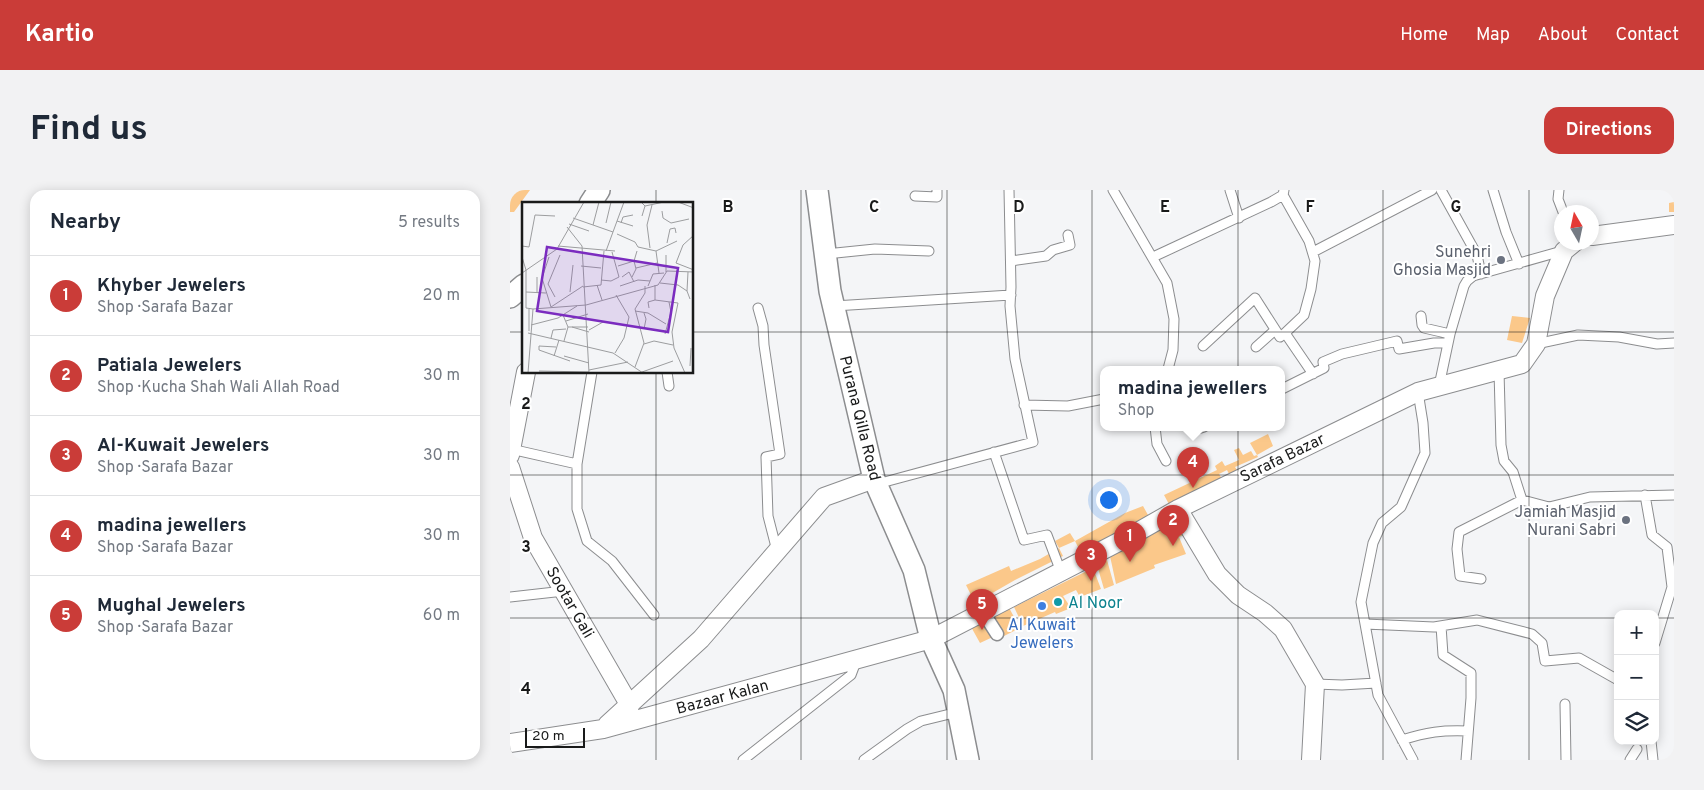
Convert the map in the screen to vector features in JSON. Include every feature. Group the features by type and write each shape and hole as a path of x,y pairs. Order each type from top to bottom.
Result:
{"street":[{"path":"591,202 599,190"},
{"name":"Purana Qilla Road","path":"817,190 834,306 876,482 914,570 931,639 954,690 968,760"},
{"path":"1599,235 1674,225"},
{"name":"Sarafa Bazar","path":"931,639 1134,534 1178,509 1418,392 1522,364 1536,344 1545,296 1568,250"},
{"path":"510,297 522,287"},
{"path":"511,452 526,374"},
{"name":"Sootar Gali","path":"510,467 533,538 630,706"},
{"path":"603,729 701,639 824,496 876,482"},
{"path":"1178,509 1217,574 1238,595 1265,613 1283,629 1315,684 1311,760"},
{"path":"983,612 996,634"},
{"name":"Bazaar Kalan","path":"510,743 603,729 931,639"}],"lane":[{"path":"915,196 937,197 937,190"},
{"path":"876,482 1033,442 1015,358 1010,306 1009,190"},
{"path":"1113,190 1167,282 1174,319 1173,350 1169,366"},
{"path":"1230,190 1239,218"},
{"path":"1313,252 1432,190"},
{"path":"1441,190 1478,255 1481,274"},
{"path":"1493,190 1506,232 1519,264"},
{"path":"1559,190 1558,199 1560,205"},
{"path":"1153,257 1239,218 1284,193 1309,241 1315,262 1311,289 1304,315 1280,337 1254,298 1204,346"},
{"path":"1011,261 1046,256 1053,250 1070,245 1068,235"},
{"path":"825,254 875,249 930,251"},
{"path":"1439,386 1449,339 1467,280 1473,276 1519,264 1557,250"},
{"path":"834,306 1011,295"},
{"path":"758,308 763,326 764,345 780,454 766,458 768,516 777,552"},
{"path":"1421,316 1424,328 1449,339"},
{"path":"1256,346 1275,330"},
{"path":"1285,333 1313,374"},
{"path":"1536,344 1578,335 1619,337 1657,344 1674,343"},
{"path":"1285,388 1324,368 1323,362 1342,354 1397,341 1399,349 1449,339"},
{"path":"1499,371 1501,445 1504,461 1513,472 1522,500"},
{"path":"592,374 577,464 576,510 587,541 612,560 654,615"},
{"path":"667,374 669,386"},
{"path":"1413,760 1378,695 1361,602 1373,543 1382,523 1401,507 1425,453 1418,392"},
{"path":"1024,405 1068,406 1100,400"},
{"path":"1155,431 1157,444 1166,461"},
{"path":"511,452 577,464"},
{"path":"994,452 1024,540 1047,535 1060,572"},
{"path":"1645,495 1652,536 1667,547 1672,587 1659,630"},
{"path":"1481,579 1460,576 1459,532 1522,500 1549,507 1590,497 1674,495"},
{"path":"510,597 565,591"},
{"path":"1365,624 1441,626 1477,620 1532,634 1542,642 1545,661 1578,658 1614,678"},
{"path":"1441,626 1444,655 1472,673 1466,760"},
{"path":"742,760 850,675 857,659"},
{"path":"1315,684 1376,683"},
{"path":"1564,704 1566,760"},
{"path":"864,760 921,721 959,712"},
{"path":"1402,740 1427,732 1443,730 1468,731"},
{"path":"1651,745 1653,760"},
{"path":"1630,760 1637,749"}],"building":[{"path":"510,190 530,190 514,212 510,212"},
{"path":"1674,202 1674,212 1669,212 1669,203"},
{"path":"1512,316 1530,318 1522,343 1507,340"},
{"path":"1268,434 1273,446 1257,455 1250,443"},
{"path":"1239,448 1243,455 1251,451 1254,456 1257,455 1258,457 1235,467 1237,470 1229,474 1227,470 1219,474 1223,480 1170,506 1164,495 1217,470 1215,466 1222,461 1225,466 1239,460 1234,450"},
{"path":"1143,506 1148,515 1116,534 1080,551 1075,541 1125,513"},
{"path":"1178,514 1191,532 1179,537 1186,554 1154,565 1155,568 1116,584 1110,556 1129,547"},
{"path":"1070,533 1075,541 1059,548 1055,541"},
{"path":"1059,548 1063,556 975,603 966,585 1009,566 1011,571 1040,559"},
{"path":"1107,560 1114,585 1104,589 1097,565"},
{"path":"1093,568 1101,589 1080,597 1076,590 1063,596 1071,608 1056,614 1055,612 1023,626 1014,607"},
{"path":"1007,604 1020,628 1000,638 988,613"},
{"path":"983,618 995,636 980,643 970,625"}],"place":[{"name":"Sunehri Ghosia Masjid","path":"1501,260"},
{"name":"madina jewellers","path":"1193,488"},
{"name":"Jamiah Masjid Nurani Sabri","path":"1626,520"},
{"name":"Patiala Jewelers","path":"1173,546"},
{"name":"Khyber Jewelers","path":"1130,562"},
{"name":"Al-Kuwait Jewelers","path":"1091,581"},
{"name":"Al Noor","path":"1058,602"},
{"name":"Al Kuwait Jewelers","path":"1042,606"},
{"name":"Mughal Jewelers","path":"982,630"}]}
